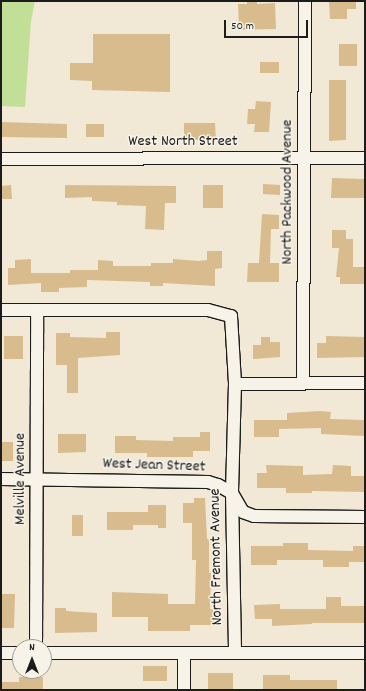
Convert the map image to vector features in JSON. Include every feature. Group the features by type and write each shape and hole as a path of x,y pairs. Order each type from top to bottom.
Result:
{"street":[{"name":"North Packwood Avenue","path":"303,383 305,1"},
{"name":"West North Street","path":"1,159 365,158"},
{"path":"1,310 37,310"},
{"name":"North Fremont Avenue","path":"37,310 208,310 231,316 235,384 232,493 235,653"},
{"name":"Melville Avenue","path":"36,639 37,310"},
{"path":"235,384 365,383"},
{"name":"West Jean Street","path":"1,479 37,478 208,482 218,485 232,493"},
{"path":"232,493 243,512 254,516 365,516"},
{"path":"1,653 12,653"},
{"path":"184,653 184,690"},
{"path":"52,654 365,653"}],"green space":[{"path":"1,1 35,1 31,21 25,107 1,106"}],"building":[{"path":"247,1 257,1 257,4 275,3 276,29 239,30 238,4 247,4"},
{"path":"329,1 356,1 356,9 347,9 347,19 330,19"},
{"path":"93,34 170,34 170,92 92,90 92,81 70,80 70,63 93,63"},
{"path":"339,44 357,44 357,66 339,66"},
{"path":"260,62 279,62 279,73 260,73"},
{"path":"329,80 346,80 346,140 329,141"},
{"path":"256,101 271,102 269,132 254,132 255,124 247,124 248,109 255,109"},
{"path":"1,122 67,124 67,138 1,137"},
{"path":"184,123 215,123 216,140 184,140"},
{"path":"86,124 104,124 104,137 86,137"},
{"path":"332,178 365,179 365,198 331,198"},
{"path":"263,184 280,185 280,195 263,194"},
{"path":"11,185 12,199 1,199 1,186"},
{"path":"65,185 176,186 176,203 165,203 164,230 145,229 146,206 117,205 117,202 92,201 92,197 65,198"},
{"path":"203,185 223,185 223,208 203,208"},
{"path":"262,214 279,215 279,229 271,229 270,263 279,263 279,282 247,282 248,263 259,263"},
{"path":"332,230 346,230 346,239 353,239 353,267 365,267 365,284 340,284 340,277 336,277 339,248 332,248"},
{"path":"207,251 222,251 222,268 215,269 215,286 163,283 163,286 150,286 150,282 87,280 87,287 59,288 59,292 41,292 41,283 8,285 8,268 15,268 15,260 31,259 31,273 70,273 70,270 98,270 98,260 113,261 113,266 151,266 151,263 173,263 173,259 199,261 207,260"},
{"path":"106,332 120,332 120,355 78,358 78,393 67,393 67,365 56,365 56,333 70,333 70,337 106,338"},
{"path":"4,336 23,336 23,359 4,359"},
{"path":"326,336 365,337 365,357 317,358 317,343 326,343"},
{"path":"261,337 270,337 270,342 280,342 280,357 253,359 253,345 261,345"},
{"path":"320,411 331,412 330,419 365,420 365,436 321,434 321,428 279,429 279,437 254,437 254,420 287,420 287,413"},
{"path":"200,432 210,432 210,451 193,451 193,457 147,457 147,453 115,453 115,436 136,436 136,440 173,441 173,437 200,437"},
{"path":"58,434 86,434 86,452 58,453"},
{"path":"1,442 13,442 13,461 1,461"},
{"path":"266,465 303,466 303,475 332,474 333,465 351,466 351,476 365,476 365,492 312,491 312,493 286,493 286,488 257,488 257,473 267,473"},
{"path":"194,498 205,498 207,539 209,539 209,573 211,573 210,609 221,609 221,625 190,625 190,631 148,631 148,617 112,617 112,592 168,594 168,604 195,604 196,560 192,560 192,523 183,523 183,503 194,503"},
{"path":"148,505 166,505 166,528 158,528 158,525 133,525 133,530 107,530 107,512 148,512"},
{"path":"72,515 83,515 83,536 72,536"},
{"path":"283,543 308,543 308,550 353,551 353,546 365,546 365,562 349,562 349,567 323,567 323,560 277,560 277,565 251,565 251,546 283,546"},
{"path":"1,594 15,594 14,628 1,628"},
{"path":"326,597 341,597 341,606 365,606 365,623 312,623 272,626 272,619 255,619 254,605 280,604 280,609 326,609"},
{"path":"55,608 66,608 66,611 97,613 97,632 55,633"},
{"path":"143,666 167,666 167,681 143,681"},
{"path":"208,673 233,673 233,690 208,689"},
{"path":"263,675 290,675 290,680 337,680 337,690 263,690"},
{"path":"19,679 43,679 43,690 1,690 1,682 19,682"}]}
